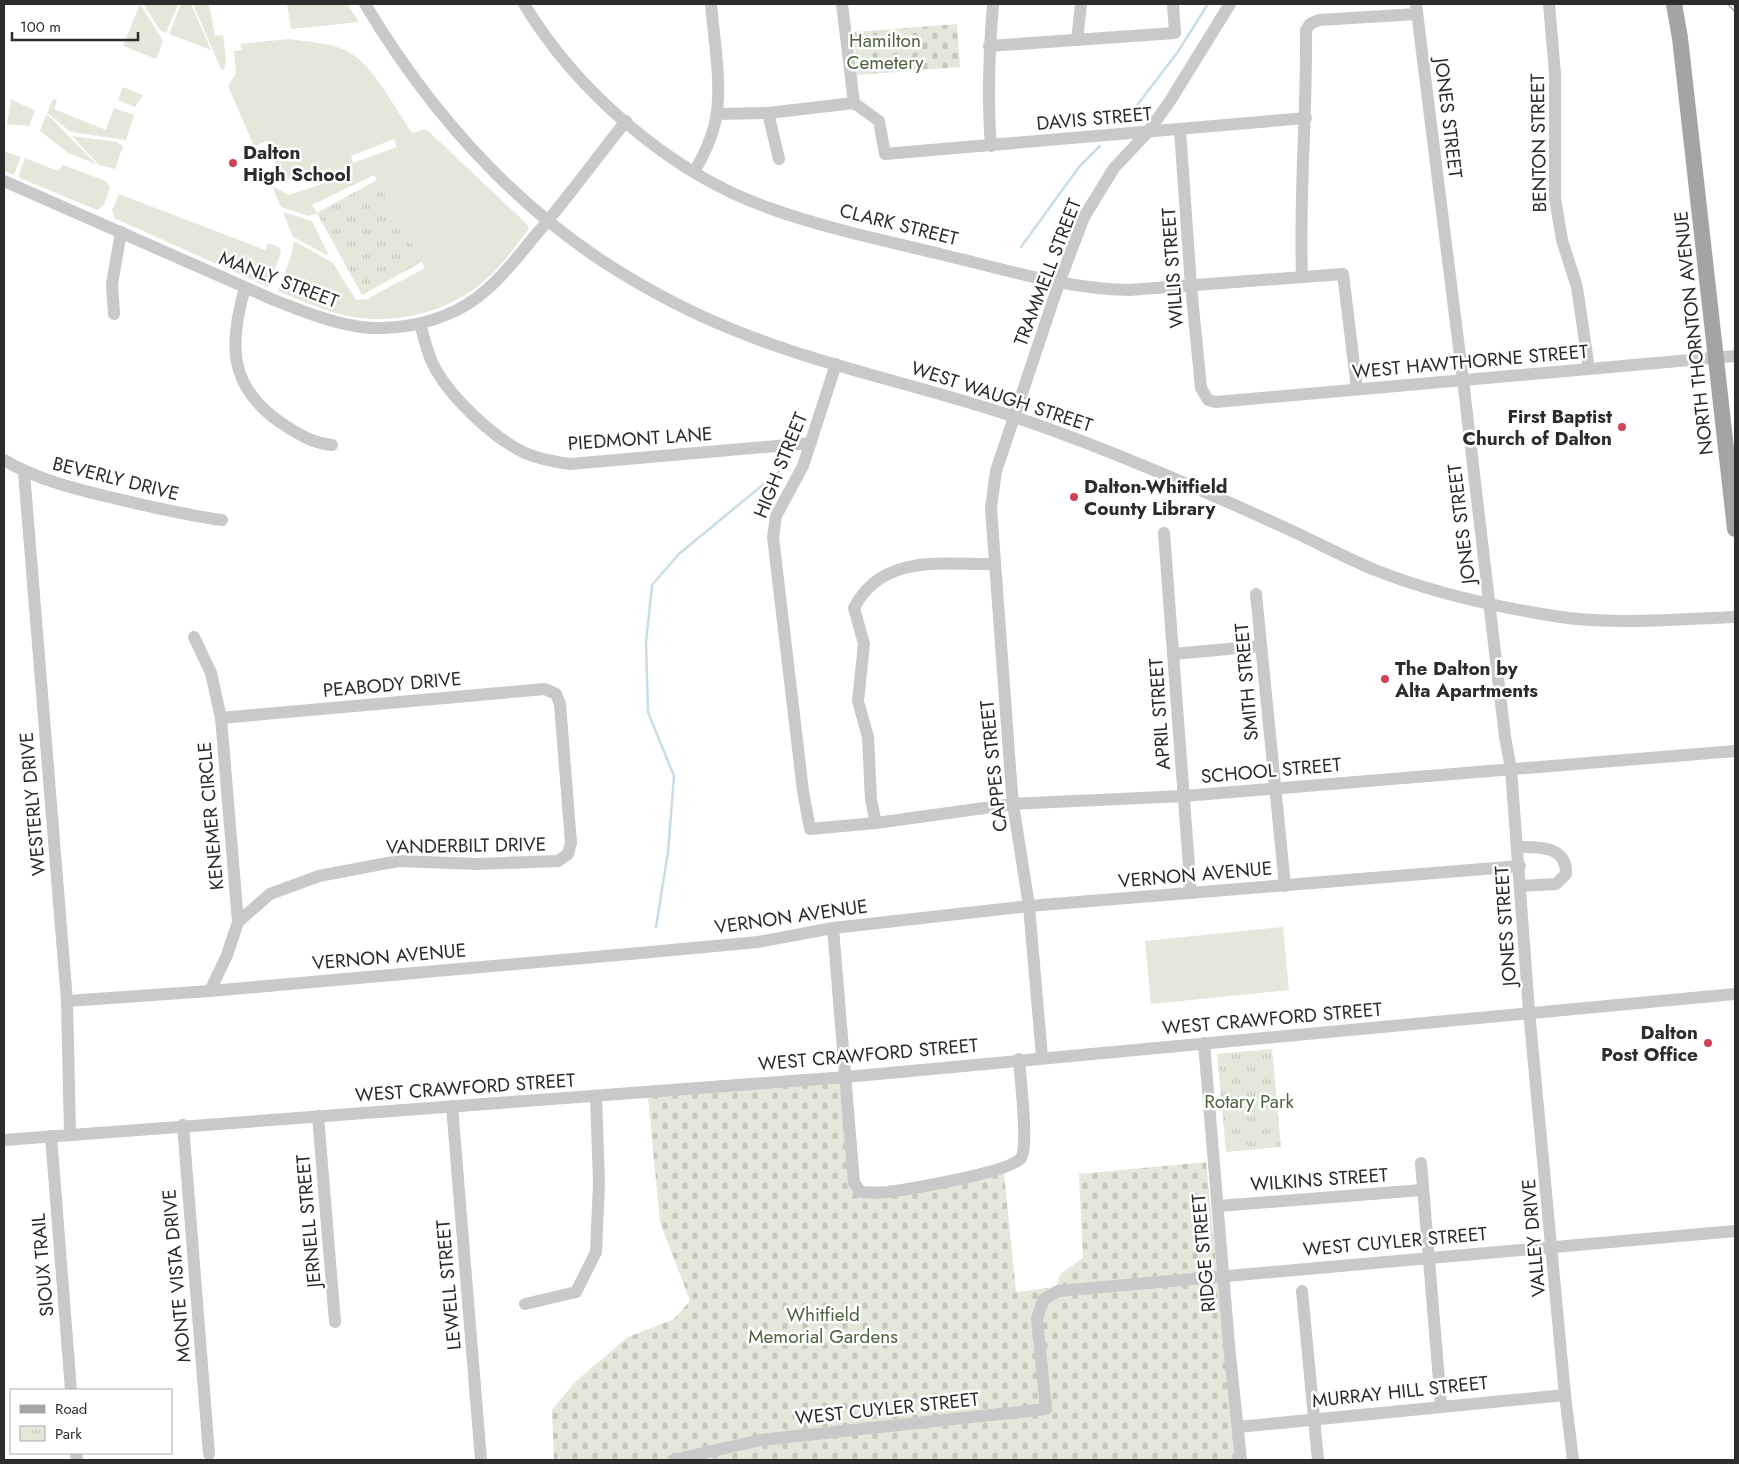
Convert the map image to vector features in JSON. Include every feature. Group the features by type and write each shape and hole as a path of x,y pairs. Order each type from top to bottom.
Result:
{"main road":[{"name":"NORTH THORNTON AVENUE","path":"1674,4 1691,133 1735,529"}],"street":[{"name":"WEST WAUGH STREET","path":"365,4 397,56 440,114 481,160 548,220 604,262 688,310 741,333 836,364 1014,417 1177,480 1375,570 1490,604 1551,616 1620,621 1735,617"},
{"name":"CLARK STREET","path":"524,4 560,54 604,102 626,122 694,172 768,208 797,217 1059,282 1101,290 1191,286 1343,274 1357,389"},
{"path":"694,172 709,142 717,114 718,94 711,4"},
{"path":"717,114 768,113 854,103 842,4"},
{"path":"991,146 988,108 989,46 993,4"},
{"path":"1077,40 1081,4"},
{"path":"989,46 1175,33 1173,4"},
{"name":"TRAMMELL STREET","path":"996,471 1059,282 1084,217 1114,168 1148,132 1189,73 1230,4"},
{"name":"BENTON STREET","path":"1549,4 1555,74 1555,198 1562,240 1577,287 1589,369"},
{"path":"1302,277 1300,219 1306,118 1306,30 1310,24 1319,20 1416,9"},
{"name":"JONES STREET","path":"1416,9 1463,380 1505,737 1511,769 1520,866 1529,1012"},
{"name":"DAVIS STREET","path":"854,103 879,121 886,154 1306,118"},
{"path":"768,113 779,159"},
{"name":"MANLY STREET","path":"4,181 245,288 316,316 340,323 381,328 420,323 458,310 489,287 506,272 626,122"},
{"name":"WILLIS STREET","path":"1180,130 1191,286 1201,388 1208,400"},
{"path":"114,314 112,284 121,232"},
{"path":"245,288 234,332 236,364 243,381 265,410 278,421 312,442 332,445"},
{"name":"PIEDMONT LANE","path":"420,323 435,369 456,398 507,442 525,453 552,462 570,464 811,443"},
{"name":"WEST HAWTHORNE STREET","path":"1208,400 1216,402 1735,356"},
{"name":"HIGH STREET","path":"810,829 803,791 773,527 776,516 798,479 836,364"},
{"name":"BEVERLY DRIVE","path":"4,460 24,472 80,490 165,511 222,520"},
{"name":"CAPPES STREET","path":"996,471 991,508 994,564 1013,804 1029,906 1042,1057"},
{"name":"WESTERLY DRIVE","path":"24,472 67,1001 70,1134"},
{"name":"APRIL STREET","path":"1164,532 1191,893"},
{"path":"876,823 871,800 868,737 858,701 864,644 854,608 858,599 876,580 898,568 920,565 994,564"},
{"name":"SMITH STREET","path":"1256,594 1285,886"},
{"name":"KENEMER CIRCLE","path":"194,637 211,673 221,718 238,922 227,955 210,991"},
{"path":"1173,654 1261,646"},
{"name":"PEABODY DRIVE","path":"221,718 545,689 556,694 560,704 570,843 568,854 558,861"},
{"name":"SCHOOL STREET","path":"810,829 876,823 1013,804 1184,796 1735,751"},
{"path":"1518,847 1543,847 1555,851 1563,857 1567,865 1563,880 1556,884 1521,886"},
{"name":"VANDERBILT DRIVE","path":"238,922 270,894 328,874 398,861 478,864 558,861"},
{"name":"VERNON AVENUE","path":"67,1001 210,991 738,944 833,928 1029,906 1520,866"},
{"path":"833,928 854,1183 861,1192 886,1192 925,1187 1005,1168 1020,1159 1024,1148 1025,1134 1019,1059"},
{"name":"WEST CRAWFORD STREET","path":"4,1140 846,1076 1735,994"},
{"name":"VALLEY DRIVE","path":"1529,1012 1553,1246 1565,1395 1574,1460"},
{"name":"RIDGE STREET","path":"1204,1043 1241,1460"},
{"path":"525,1304 576,1292 596,1252 599,1183 596,1096"},
{"name":"LEWELL STREET","path":"452,1106 481,1460"},
{"name":"JERNELL STREET","path":"318,1116 335,1322"},
{"name":"MONTE VISTA DRIVE","path":"183,1125 209,1454"},
{"name":"SIOUX TRAIL","path":"50,1136 71,1389"},
{"path":"1421,1163 1441,1405"},
{"name":"WILKINS STREET","path":"1218,1206 1422,1190"},
{"name":"WEST CUYLER STREET","path":"674,1460 762,1440 1046,1409 1037,1319 1043,1300 1058,1291 1735,1231"},
{"path":"1302,1291 1318,1460"},
{"name":"MURRAY HILL STREET","path":"1238,1426 1441,1405 1565,1395"}],"green space":[{"path":"140,4 163,41 156,59 123,46"},
{"path":"143,4 178,4 166,33 160,30"},
{"path":"181,4 191,4 211,50 169,34"},
{"path":"193,4 209,4 215,36 223,35 226,59 222,71"},
{"path":"287,4 347,4 359,22 291,29"},
{"name":"Hamilton Cemetery","path":"957,24 960,67 857,75 854,32"},
{"path":"288,39 329,45 352,54 369,69 385,90 412,133 426,129 528,225 528,230 508,257 478,286 442,307 422,313 381,319 360,318 331,312 278,291 291,256 294,241 333,263 356,300 367,299 425,268 374,175 312,205 317,213 309,216 281,207 272,186 289,195 330,181 328,175 332,173 330,168 292,181 278,173 267,141 254,146 228,86 236,73 234,51 242,50 240,44","holes":["394,139 397,147 353,163 351,156"]},
{"path":"123,87 143,95 135,107 118,100"},
{"path":"11,99 35,111 29,126 7,124"},
{"path":"53,99 57,100 54,109 106,130 114,108 134,115 126,140 71,132 47,113"},
{"path":"46,115 96,164 68,153 40,131"},
{"path":"72,136 117,142 123,146 115,169 99,165"},
{"path":"4,151 21,157 14,175 4,171"},
{"path":"25,158 58,171 63,165 106,181 110,187 104,205 97,210 20,178 19,174"},
{"path":"377,180 422,262 362,295 317,213"},
{"path":"119,194 265,250 268,243 279,247 281,253 268,287 114,218 112,210"},
{"path":"283,212 312,221 329,256 293,237"},
{"path":"1283,927 1289,990 1151,1004 1145,941"},
{"name":"Rotary Park","path":"1272,1049 1281,1147 1226,1152 1217,1054"},
{"name":"Whitfield Memorial Gardens","path":"841,1081 856,1194 1004,1173 1016,1292 1056,1287 1060,1274 1083,1258 1079,1174 1206,1162 1236,1460 554,1460 552,1410 575,1382 628,1337 674,1319 690,1301 660,1222 648,1097"}],"waterway":[{"path":"1125,121 1177,53 1208,4"},
{"path":"1021,247 1079,167 1100,146"},
{"path":"656,927 668,852 674,776 648,712 646,643 652,585 679,554 788,464"}],"railway":[{"path":"1730,4 1735,9"}],"place":[{"name":"Dalton High School","path":"233,163"},
{"name":"First Baptist Church of Dalton","path":"1622,427"},
{"name":"Dalton-Whitfield County Library","path":"1074,497"},
{"name":"The Dalton by Alta Apartments","path":"1385,679"},
{"name":"Dalton Post Office","path":"1708,1043"}]}
